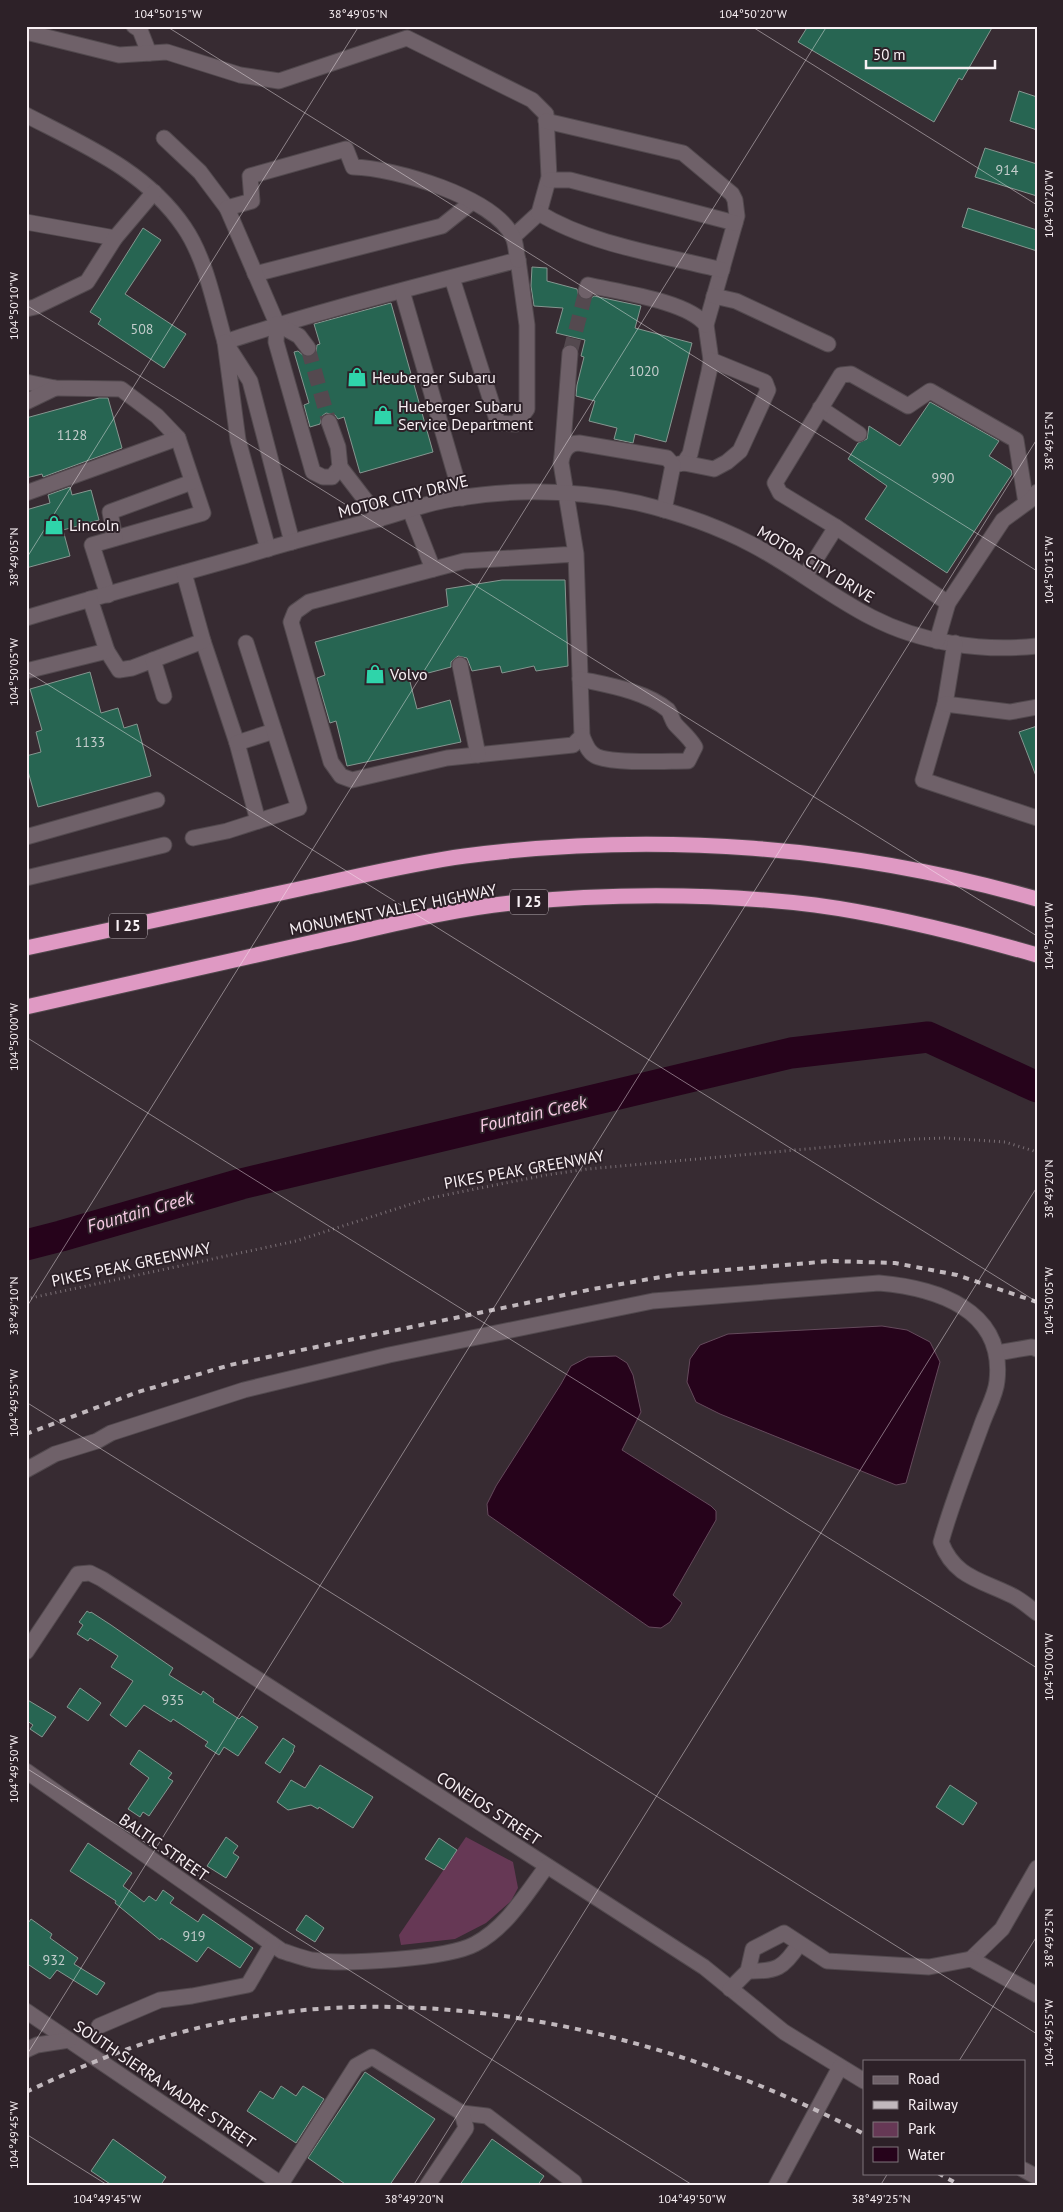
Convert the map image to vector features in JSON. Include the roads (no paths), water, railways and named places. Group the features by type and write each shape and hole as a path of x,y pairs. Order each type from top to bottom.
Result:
{"highway":[{"name":"I 25","path":"26,948 423,863 500,852 577,846 769,849 851,858 926,870 1037,899"},
{"name":"MONUMENT VALLEY HIGHWAY","path":"26,1007 432,916 509,904 579,897 717,896 816,905 916,923 1037,955"}],"street":[{"path":"134,26 140,30 149,53"},
{"path":"26,32 118,55 166,52 240,75 279,81 406,38 532,100 546,114 549,180 539,213 513,237"},
{"path":"26,115 110,158 154,192 185,227 201,261 225,342 238,440 268,549"},
{"path":"546,121 683,153 732,194 737,209 735,223 706,325 711,360 692,447 678,464 664,510"},
{"path":"164,138 200,172 227,208 278,324 276,342 313,472 323,477 332,477 340,467"},
{"path":"227,208 252,201 250,176 346,148 353,167 371,167 442,186 495,214 513,237 518,260 526,325 527,409 516,424 498,423 452,278"},
{"path":"549,180 570,180 735,223"},
{"path":"26,309 35,307 87,282 114,238 154,192"},
{"path":"255,274 442,226 472,202"},
{"path":"539,213 559,226 584,235 722,270"},
{"path":"26,222 114,238"},
{"path":"225,342 278,324 518,260"},
{"path":"587,288 680,308 695,314 706,325"},
{"path":"402,291 462,498"},
{"path":"714,296 736,301 828,344"},
{"path":"278,324 299,336 308,348"},
{"path":"225,342 250,382 292,542"},
{"path":"570,353 561,463 576,554 580,679 582,736 588,749 598,757 624,760 688,761 695,747 688,735 674,723 669,711 655,702 626,690 580,679"},
{"path":"562,456 568,446 573,443 579,443 667,458 678,464 714,470 727,462 740,451 768,390 765,382 711,360"},
{"path":"948,603 836,527 780,493 775,483 841,375 851,374 908,406 930,391 1016,440 1026,503"},
{"path":"26,382 55,388 121,388 157,416 178,438 203,513 92,545 108,595"},
{"path":"26,402 55,388"},
{"path":"820,408 859,434"},
{"path":"329,422 338,447 340,467 380,519"},
{"path":"26,493 178,438"},
{"path":"115,538 110,512 192,482"},
{"name":"MOTOR CITY DRIVE","path":"26,618 410,510 462,498 536,491 567,493 638,503 664,510 744,541 872,617 938,641 981,648 1037,646"},
{"path":"938,641 948,603 1003,520 1033,498 1037,492"},
{"path":"410,510 434,569"},
{"path":"805,576 836,527"},
{"path":"576,554 464,561 309,602 295,612 292,622 331,762 341,776 352,780 447,758 572,745 582,736"},
{"path":"184,573 258,822"},
{"path":"90,599 107,651 119,670 154,660 203,641"},
{"path":"193,838 258,822 299,808 246,642"},
{"path":"955,644 945,704 923,780 1037,818"},
{"path":"26,671 107,651"},
{"path":"154,660 164,696"},
{"path":"460,665 478,754"},
{"path":"945,704 1010,712 1037,707"},
{"path":"236,744 274,731"},
{"path":"26,837 157,800"},
{"path":"27,876 164,846"},
{"path":"26,1470 54,1454 98,1441 111,1433 244,1390 389,1355 653,1301 878,1284 901,1285 944,1296 971,1313 986,1327 997,1353 997,1382 941,1542 946,1554 971,1578 1013,1595 1037,1613"},
{"path":"997,1353 1032,1347 1037,1349"},
{"name":"CONEJOS STREET","path":"26,1652 78,1574 90,1572 704,1967 784,2032 863,2080"},
{"name":"BALTIC STREET","path":"26,1770 277,1948"},
{"path":"99,2026 160,2000 248,1985 277,1948 312,1960 340,1961 451,1953 475,1944 493,1931 514,1911 547,1866"},
{"path":"730,1989 748,1971 753,1949 784,1932 798,1944 827,1961 929,1967 970,1959 1002,1929 1037,1868"},
{"path":"748,1971 769,1972 789,1959 798,1944"},
{"path":"970,1959 1037,1995"},
{"name":"SOUTH SIERRA MADRE STREET","path":"26,2011 282,2185"},
{"path":"26,2050 69,2040"},
{"path":"282,2185 356,2066 372,2057 462,2114 487,2116 574,2182 572,2186"},
{"path":"776,2186 840,2068"},
{"path":"427,2186 466,2128 462,2114"},
{"path":"1026,2171 1037,2178"}],"water":[{"path":"882,1326 907,1330 930,1342 940,1362 906,1483 896,1485 720,1414 696,1402 687,1382 690,1359 700,1345 728,1334"},
{"path":"616,1356 627,1363 633,1375 641,1412 622,1450 716,1511 716,1520 673,1595 682,1603 670,1622 661,1628 649,1627 488,1515 487,1504 496,1486 571,1366 588,1357"}],"waterway":[{"name":"Fountain Creek","path":"26,1245 241,1184 791,1053 928,1037 1037,1087"}],"tunnel":[{"path":"570,353 586,291"},
{"path":"308,348 329,422"}],"railway":[{"path":"26,1434 138,1392 230,1365 593,1289 678,1274 831,1261 895,1263 957,1275 1037,1302"},
{"path":"26,2092 144,2043 186,2031 271,2014 358,2007 446,2010 534,2021 621,2039 705,2065 787,2097 863,2134"},
{"path":"940,2174 961,2186"}],"place":[{"name":"Heuberger Subaru","path":"357,377"},
{"name":"Hueberger Subaru Service Department","path":"383,415"},
{"name":"Lincoln","path":"54,525"},
{"name":"Volvo","path":"375,674"}]}
